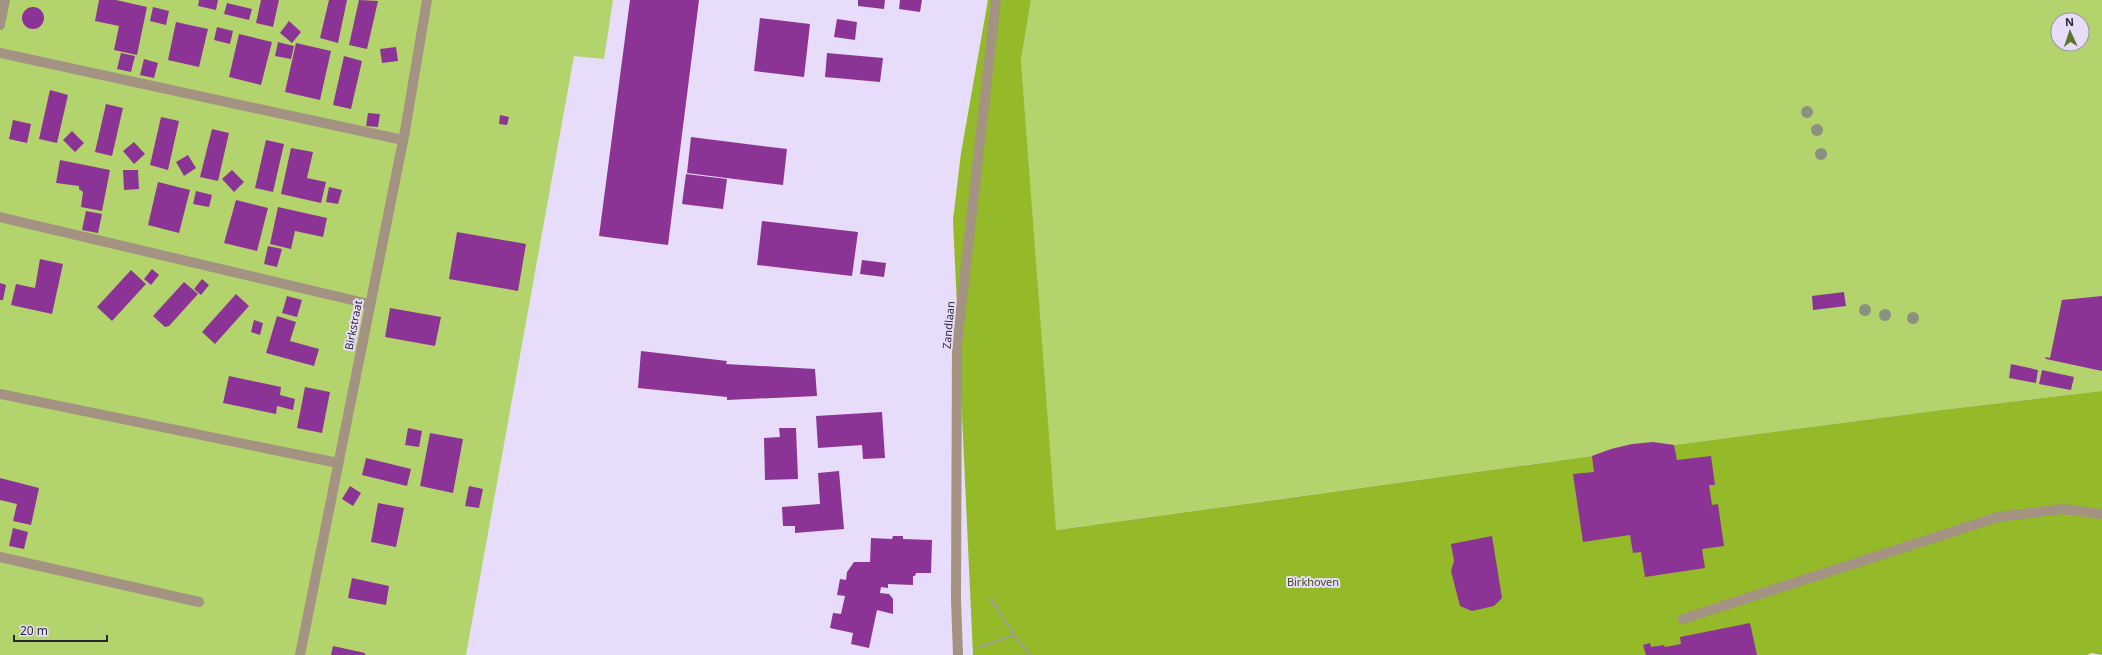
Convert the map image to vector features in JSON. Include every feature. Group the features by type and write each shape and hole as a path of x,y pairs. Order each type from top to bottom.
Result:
{"street":[{"path":"0,25 5,0"},
{"name":"Birkstraat","path":"300,655 403,140 427,0"},
{"name":"Zandlaan","path":"958,655 956,600 957,344 996,0"},
{"path":"0,53 403,140"},
{"path":"0,217 370,304"},
{"path":"0,394 338,462"},
{"path":"1683,619 1998,517 2062,509 2102,514"},
{"path":"0,557 200,602"}],"path":[{"path":"990,599 1028,654"},
{"path":"958,655 1014,635"}],"green space":[{"path":"0,0 613,0 604,59 574,56 466,655 0,655"},
{"name":"Birkhoven","path":"988,0 1031,0 1021,60 1056,530 1592,456 1612,449 1632,445 1652,443 1674,445 1941,410 2102,391 2102,655 2092,653 2087,655 973,655 953,220 961,153"},
{"path":"1031,0 2102,0 2102,391 1941,410 1674,445 1652,443 1632,445 1612,449 1592,456 1055,530 1021,60"}],"building":[{"path":"99,0 116,0 147,7 137,55 114,50 119,26 95,21"},
{"path":"199,0 218,0 216,10 198,6"},
{"path":"261,0 279,0 273,27 256,23"},
{"path":"329,0 347,0 338,43 320,38"},
{"path":"359,0 378,1 367,49 349,45"},
{"path":"630,0 699,0 668,245 599,236"},
{"path":"858,0 885,0 884,9 858,6"},
{"path":"900,0 922,0 920,12 899,9"},
{"path":"227,3 252,9 249,20 224,14"},
{"path":"33,7 41,10 44,18 41,26 33,29 25,26 22,18 25,10"},
{"path":"153,7 169,11 166,25 150,21"},
{"path":"760,18 810,24 804,77 754,71"},
{"path":"837,19 857,22 855,40 834,37"},
{"path":"289,21 301,32 292,43 280,33"},
{"path":"176,22 208,29 199,67 168,60"},
{"path":"217,27 233,31 230,44 214,40"},
{"path":"239,34 272,42 261,85 229,77"},
{"path":"278,42 294,46 291,59 275,56"},
{"path":"296,43 331,51 320,100 285,92"},
{"path":"396,47 398,61 382,63 380,49"},
{"path":"121,53 135,56 131,72 117,69"},
{"path":"827,53 883,58 880,82 825,77"},
{"path":"344,56 362,61 351,109 333,105"},
{"path":"144,59 158,63 154,78 140,75"},
{"path":"50,90 68,95 57,143 39,139"},
{"path":"106,104 123,108 112,156 95,152"},
{"path":"368,113 380,114 378,127 366,126"},
{"path":"500,115 509,117 507,125 499,124"},
{"path":"161,117 179,121 168,170 150,165"},
{"path":"13,120 31,124 27,143 9,139"},
{"path":"212,129 229,133 218,181 200,177"},
{"path":"72,131 84,143 75,152 63,140"},
{"path":"691,137 787,149 783,185 687,173"},
{"path":"266,140 284,144 273,192 255,188"},
{"path":"134,142 145,154 134,164 123,151"},
{"path":"291,148 313,152 307,178 326,182 321,203 281,194"},
{"path":"188,155 196,168 184,176 176,162"},
{"path":"60,160 110,170 102,211 81,207 83,192 79,189 79,186 56,183"},
{"path":"123,170 138,170 139,189 124,190"},
{"path":"232,170 244,182 234,192 222,179"},
{"path":"686,174 727,179 723,209 682,204"},
{"path":"158,182 190,190 179,233 148,225"},
{"path":"329,187 342,190 338,204 326,202"},
{"path":"196,191 212,195 209,207 193,204"},
{"path":"236,200 268,208 257,251 224,243"},
{"path":"278,207 327,218 323,237 295,231 291,249 270,244"},
{"path":"86,211 102,214 98,233 82,230"},
{"path":"762,221 858,232 852,276 757,265"},
{"path":"457,232 526,244 518,291 449,279"},
{"path":"268,246 282,249 277,267 264,264"},
{"path":"40,259 63,264 52,314 11,305 16,284 35,288"},
{"path":"862,260 886,263 884,277 860,274"},
{"path":"152,269 159,275 151,285 144,279"},
{"path":"131,270 146,284 112,321 97,307"},
{"path":"202,279 209,285 201,295 194,289"},
{"path":"184,282 198,294 169,326 165,327 153,316"},
{"path":"0,283 6,285 3,300 0,300"},
{"path":"1844,292 1846,306 1813,310 1812,296"},
{"path":"236,294 249,306 215,344 202,332"},
{"path":"287,296 302,300 297,317 282,313"},
{"path":"2102,296 2102,371 2046,359 2045,357 2050,358 2062,300"},
{"path":"390,308 441,317 435,346 385,337"},
{"path":"277,316 296,322 290,341 319,349 314,366 266,353"},
{"path":"254,320 263,323 260,335 251,332"},
{"path":"641,351 727,361 726,364 815,369 817,396 727,400 727,397 638,388"},
{"path":"2011,364 2038,370 2036,383 2009,378"},
{"path":"2042,370 2074,377 2071,390 2039,384"},
{"path":"229,376 281,387 280,395 295,399 293,410 277,406 276,414 223,403"},
{"path":"305,387 330,392 322,433 297,428"},
{"path":"882,412 885,458 863,459 862,445 818,448 816,416"},
{"path":"408,428 422,431 419,447 405,445"},
{"path":"779,428 796,428 798,479 765,480 764,438 780,437"},
{"path":"430,433 463,439 453,493 420,486"},
{"path":"1653,442 1674,445 1677,460 1711,456 1715,485 1709,485 1712,505 1718,504 1724,546 1702,549 1705,568 1645,577 1641,552 1633,553 1630,535 1583,542 1573,474 1594,472 1592,456 1611,449 1632,444"},
{"path":"366,458 411,469 407,486 362,475"},
{"path":"839,471 844,529 795,533 795,526 783,526 782,507 820,504 818,473"},
{"path":"0,478 39,488 31,525 13,521 17,504 0,500"},
{"path":"350,486 361,493 353,506 342,499"},
{"path":"469,486 483,489 479,508 465,506"},
{"path":"378,503 404,508 396,547 371,542"},
{"path":"13,528 28,532 24,549 9,546"},
{"path":"893,536 903,536 903,539 932,540 931,573 916,573 915,576 913,576 913,585 888,584 888,588 881,587 880,593 889,594 893,599 893,614 877,610 869,648 851,644 853,633 830,628 833,613 841,614 845,596 837,595 840,579 846,580 847,572 854,562 870,562 871,538 892,539"},
{"path":"1492,536 1502,598 1494,606 1472,611 1460,606 1451,571 1454,561 1451,544"},
{"path":"352,578 389,586 386,605 348,598"},
{"path":"1750,623 1757,655 1646,655 1643,645 1650,643 1651,647 1664,645 1665,647 1681,644 1680,637"},
{"path":"333,646 365,653 365,655 331,655"}]}
